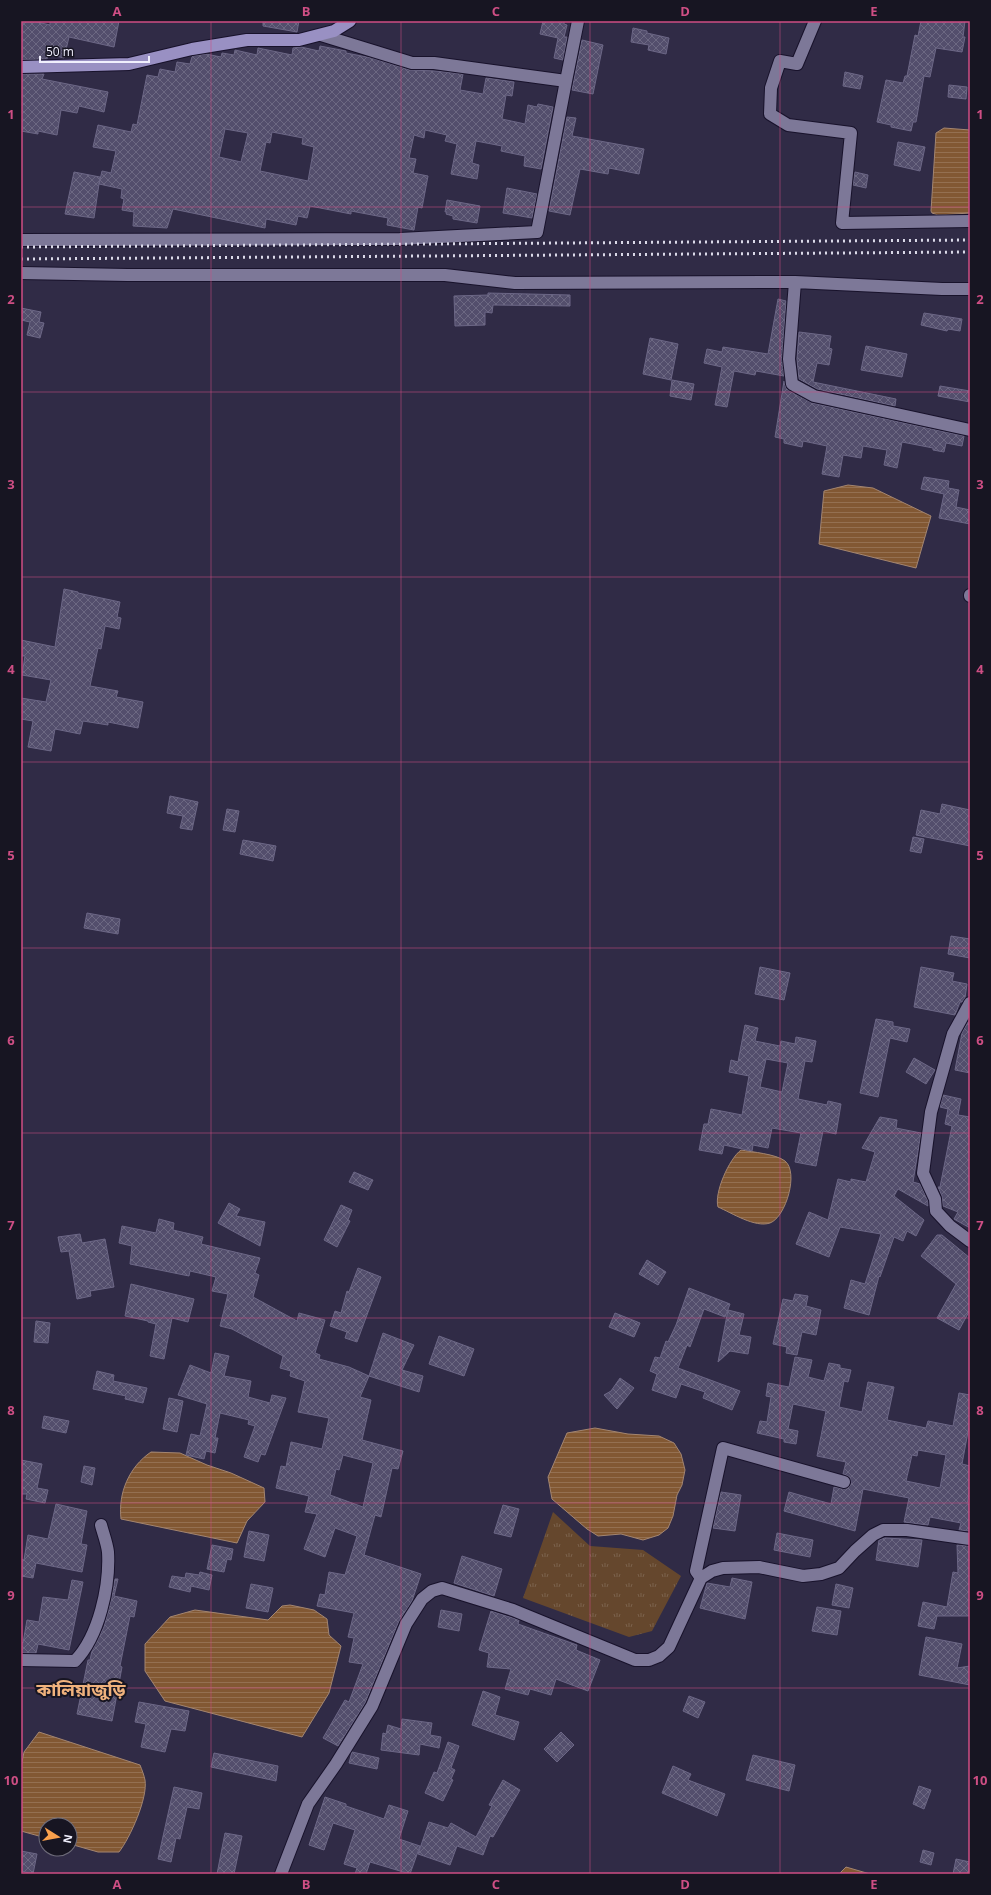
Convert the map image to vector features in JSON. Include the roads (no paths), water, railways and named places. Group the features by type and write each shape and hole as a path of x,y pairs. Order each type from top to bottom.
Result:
{"main road":[{"path":"21,67 129,64 192,49 247,40 299,40 321,36 334,31 350,21"}],"street":[{"path":"21,240 400,239 537,232 578,21"},
{"path":"815,21 797,64 780,61 771,88 770,114 788,124 851,133 842,223 970,221"},
{"path":"321,36 412,62 434,63 566,81"},
{"path":"21,273 445,275 515,283 795,282 970,289"},
{"path":"795,282 790,359 792,384 814,396 970,430"},
{"path":"970,1003 953,1034 932,1112 923,1173 935,1199 936,1211 950,1226 970,1241"},
{"path":"702,1578 696,1571 723,1448 844,1482"},
{"path":"21,1660 75,1661 82,1654 91,1638 104,1602 107,1580 108,1550 101,1525"},
{"path":"281,1874 308,1804 336,1764 372,1706 406,1624 422,1598 432,1591 442,1588 499,1606 635,1660 649,1660 659,1656 669,1647 702,1578 712,1571 723,1568 759,1567 803,1576 821,1574 839,1568 861,1545 873,1535 883,1530 907,1530 970,1539"}],"railway":[{"path":"21,247 970,240"},
{"path":"21,259 970,252"}],"district":[{"name":"কালিয়াজুড়ি","path":"81,1689"}]}
